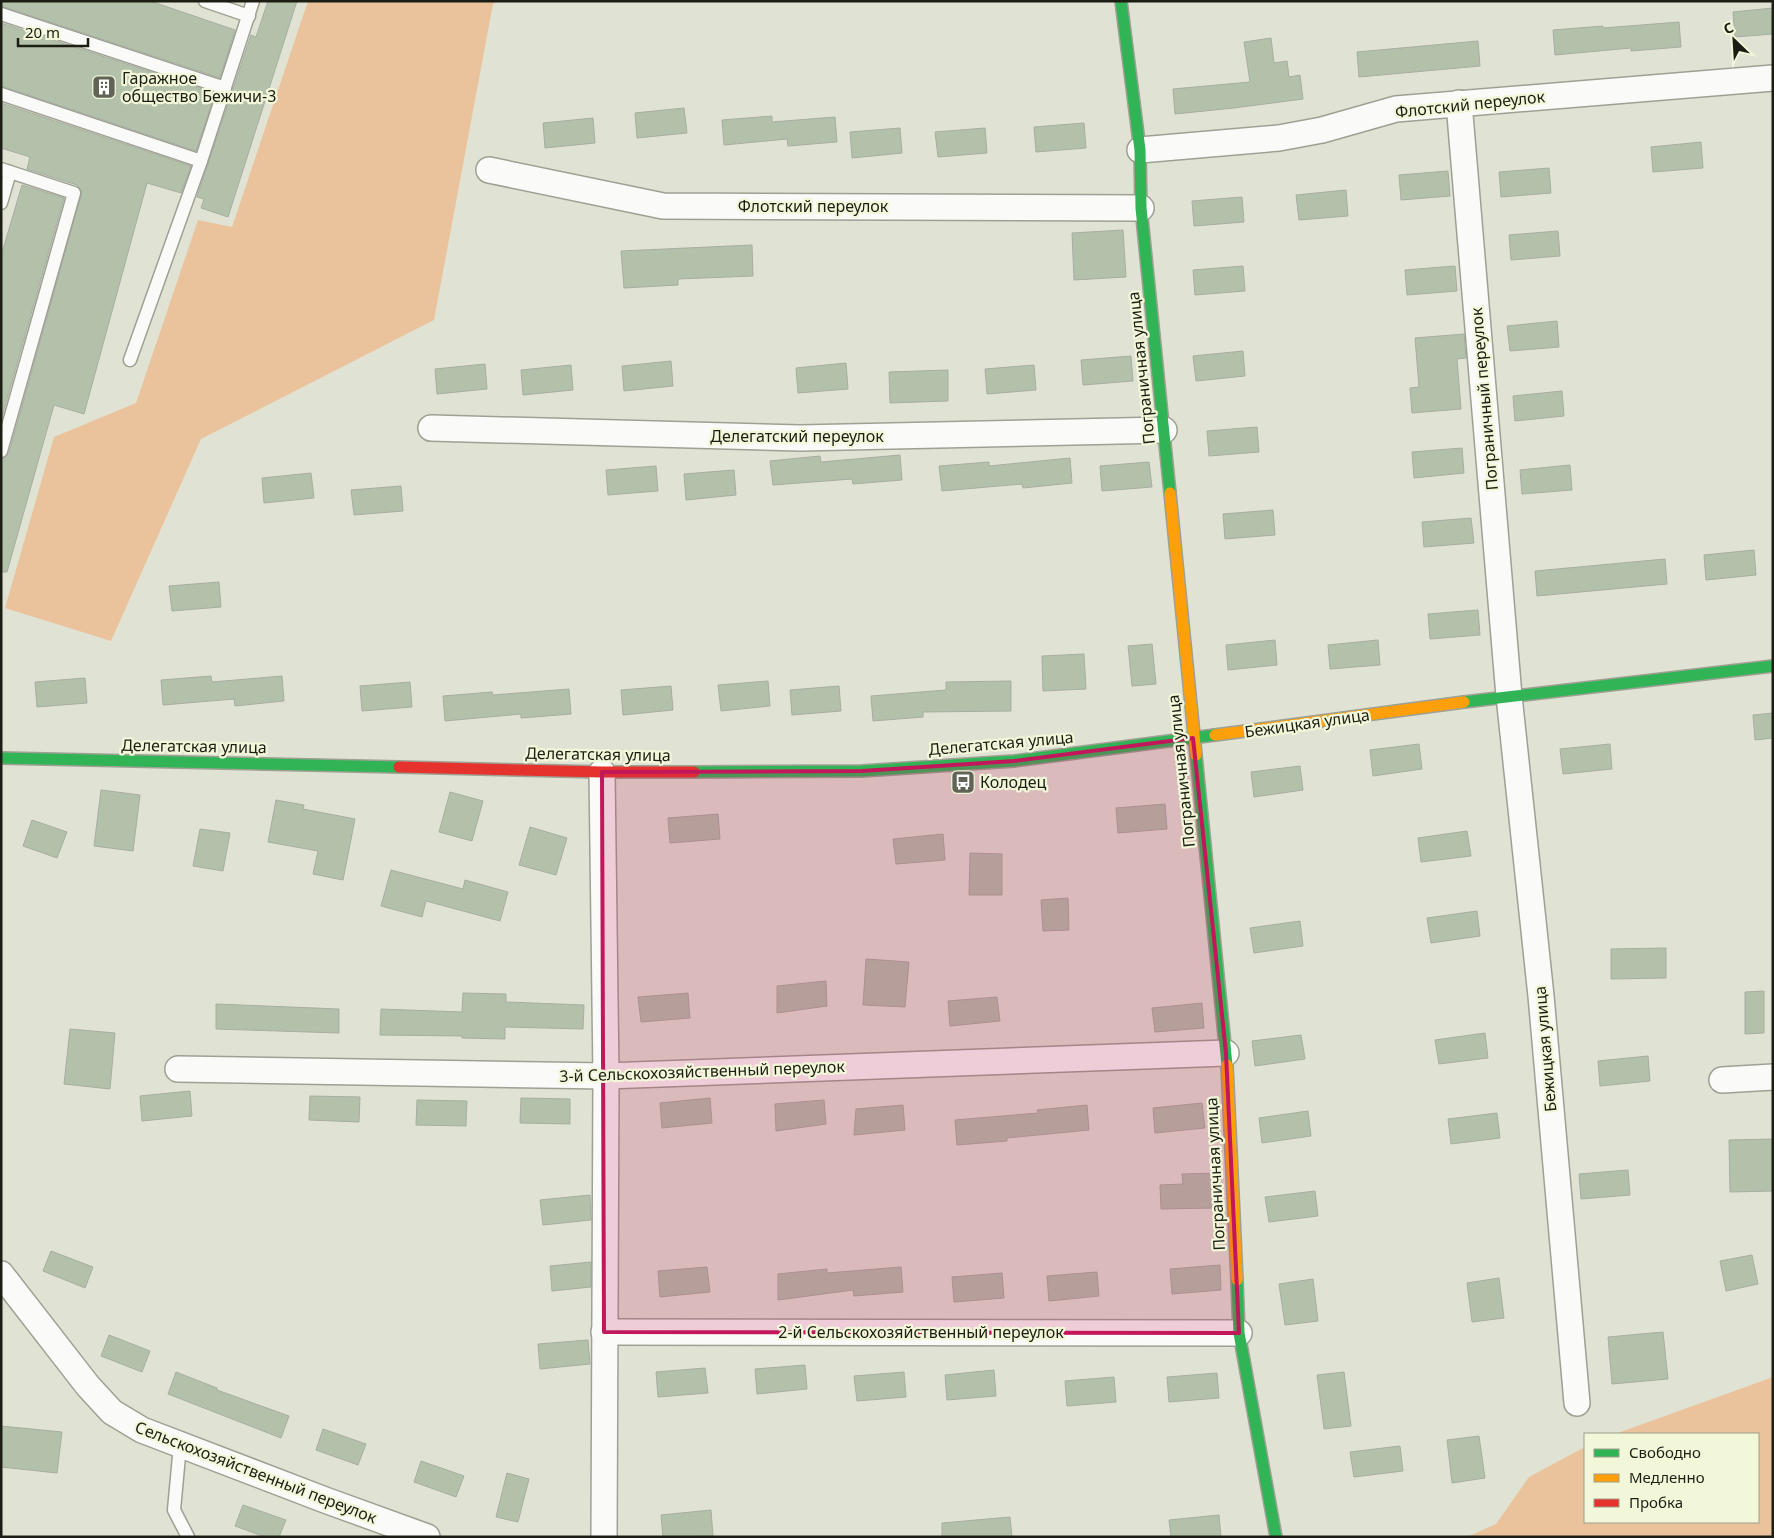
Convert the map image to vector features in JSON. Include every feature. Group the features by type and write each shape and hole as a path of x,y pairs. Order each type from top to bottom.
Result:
{"street":[{"name":"Пограничная улица","path":"1121,1 1140,150 1140,208 1226,1053 1238,1333 1276,1537"},
{"name":"Флотский переулок","path":"1140,150 1279,138 1322,130 1396,109 1773,78"},
{"name":"Пограничный переулок","path":"1459,103 1509,696"},
{"name":"Флотский переулок","path":"489,170 663,206 1140,208"},
{"name":"Делегатский переулок","path":"431,428 800,438 1164,430"},
{"name":"Бежицкая улица","path":"1193,738 1509,696 1773,666"},
{"name":"Бежицкая улица","path":"1509,696 1541,996 1577,1403"},
{"name":"Делегатская улица","path":"1,758 602,772 862,771 1014,761 1193,738"},
{"path":"602,772 606,1076 604,1537"},
{"name":"3-й Сельскохозяйственный переулок","path":"178,1070 606,1076 1226,1053"},
{"path":"1722,1080 1773,1077"},
{"name":"Сельскохозяйственный переулок","path":"1,1274 88,1386 112,1412 142,1430 427,1537"},
{"name":"2-й Сельскохозяйственный переулок","path":"604,1332 1238,1333"}],"lane":[{"path":"205,1 249,16"},
{"path":"130,360 202,161 254,1"},
{"path":"1,14 225,88"},
{"path":"1,94 202,161"},
{"path":"1,203 6,171 74,193 1,451"},
{"path":"180,1445 174,1510 188,1537"}],"highlighted area":[{"path":"1193,738 1226,1053 1239,1333 604,1332 602,772 862,771 1014,761"}],"shaded area":[{"path":"308,1 498,1 493,4 434,320 201,439 111,641 5,608 54,437 136,403 198,220 232,227"},
{"path":"1773,1377 1773,1537 1467,1537 1496,1524 1529,1477 1584,1448 1584,1523 1759,1523 1759,1433 1618,1433"}],"building":[{"path":"1,1 150,1 235,30 220,78 1,6"},
{"path":"268,1 297,1 228,217 201,208 204,199 197,197 251,35 256,37"},
{"path":"1773,8 1773,34 1735,37 1733,12"},
{"path":"1679,22 1681,47 1631,51 1631,48 1555,55 1553,30"},
{"name":"Гаражное общество Бежичи-3","path":"1,23 215,93 196,151 1,86"},
{"path":"1271,38 1274,63 1287,61 1289,77 1300,75 1303,99 1175,114 1173,89 1250,82 1244,42"},
{"path":"1478,41 1480,66 1359,77 1357,52"},
{"path":"1,103 191,166 181,193 147,183 84,414 54,405 7,572 1,572 1,459 9,453 82,192 77,185 27,169 30,157 1,148"},
{"path":"684,108 687,133 637,138 635,113"},
{"path":"772,116 772,122 835,117 837,142 788,146 787,139 724,145 722,120"},
{"path":"593,118 595,143 545,148 543,123"},
{"path":"1084,123 1086,148 1036,152 1034,127"},
{"path":"900,128 902,153 852,158 850,132"},
{"path":"985,128 987,153 938,157 935,132"},
{"path":"1701,142 1703,168 1653,172 1651,147"},
{"path":"1549,168 1551,193 1501,197 1499,172"},
{"path":"1448,171 1450,196 1401,200 1399,175"},
{"path":"22,185 64,198 1,420 1,256"},
{"path":"1346,190 1348,216 1299,220 1296,195"},
{"path":"1242,197 1244,222 1194,226 1192,201"},
{"path":"1123,230 1126,277 1074,280 1072,233"},
{"path":"1558,231 1560,256 1511,260 1509,235"},
{"path":"752,245 753,276 678,279 678,285 624,288 621,251"},
{"path":"1243,266 1245,291 1195,295 1193,270"},
{"path":"1455,266 1457,291 1407,295 1405,270"},
{"path":"1557,321 1559,347 1510,351 1507,326"},
{"path":"1464,334 1466,358 1457,359 1461,409 1412,413 1410,388 1419,387 1415,338"},
{"path":"1243,351 1245,376 1196,381 1193,356"},
{"path":"1131,356 1133,381 1083,385 1081,360"},
{"path":"671,361 673,386 624,391 622,366"},
{"path":"846,363 848,389 798,393 796,368"},
{"path":"485,364 487,389 437,394 435,369"},
{"path":"571,365 573,390 523,395 521,370"},
{"path":"1034,365 1036,390 987,394 985,369"},
{"path":"948,370 948,401 890,403 889,372"},
{"path":"1562,391 1564,416 1515,421 1513,396"},
{"path":"1257,427 1259,452 1209,456 1207,431"},
{"path":"1462,448 1464,473 1414,478 1412,452"},
{"path":"900,455 902,480 853,484 852,479 773,485 770,461 820,456 821,462"},
{"path":"1070,458 1072,483 1023,488 1022,484 942,491 939,466 989,462 989,466"},
{"path":"1149,462 1152,487 1102,491 1100,466"},
{"path":"1570,465 1572,490 1522,494 1520,470"},
{"path":"656,466 658,491 608,495 606,470"},
{"path":"734,470 736,495 686,500 684,474"},
{"path":"311,473 314,498 264,503 262,478"},
{"path":"401,486 403,511 354,515 351,490"},
{"path":"1273,510 1275,535 1225,539 1223,514"},
{"path":"1471,518 1474,543 1424,547 1422,522"},
{"path":"1754,550 1756,575 1706,580 1704,555"},
{"path":"1665,559 1667,584 1537,596 1535,571"},
{"path":"219,582 221,607 172,611 169,586"},
{"path":"1478,610 1480,635 1430,639 1428,614"},
{"path":"1275,640 1277,665 1228,670 1226,645"},
{"path":"1378,640 1380,665 1330,669 1328,645"},
{"path":"1152,644 1156,684 1132,686 1128,646"},
{"path":"1084,654 1086,689 1043,691 1042,656"},
{"path":"211,676 212,682 282,676 284,701 235,706 234,699 163,705 161,680"},
{"path":"85,678 87,703 37,707 35,682"},
{"path":"768,681 770,706 721,711 718,685"},
{"path":"1011,681 1011,711 923,712 923,717 873,721 871,696 946,690 946,682"},
{"path":"410,682 412,707 362,711 360,686"},
{"path":"671,686 673,710 623,715 621,690"},
{"path":"839,686 841,711 792,715 790,690"},
{"path":"569,689 571,714 521,718 521,714 445,721 443,696 492,692 493,695"},
{"path":"1773,713 1773,738 1755,740 1753,715"},
{"path":"1419,744 1422,769 1373,776 1370,750"},
{"path":"1610,744 1612,769 1563,774 1560,749"},
{"path":"1300,766 1303,790 1254,797 1251,772"},
{"path":"101,790 140,795 133,851 94,846"},
{"path":"450,792 483,801 472,841 439,832"},
{"path":"276,800 304,805 303,809 355,819 343,880 313,874 318,851 268,842"},
{"path":"1165,804 1167,829 1118,833 1116,808"},
{"path":"718,814 720,839 670,843 668,818"},
{"path":"32,820 67,832 57,858 23,846"},
{"path":"530,827 567,838 556,875 519,865"},
{"path":"200,829 230,833 223,871 193,866"},
{"path":"1467,831 1471,856 1421,862 1418,838"},
{"path":"943,834 945,860 896,864 893,839"},
{"path":"970,853 1002,854 1002,895 969,895"},
{"path":"391,870 463,889 465,880 508,892 500,921 426,901 422,917 381,906"},
{"path":"1068,898 1069,930 1043,931 1041,900"},
{"path":"1477,911 1480,936 1431,943 1427,918"},
{"path":"1300,921 1303,946 1254,953 1250,928"},
{"path":"1666,948 1666,978 1611,979 1611,949"},
{"path":"866,959 909,962 905,1007 863,1005"},
{"path":"826,981 827,1006 777,1013 777,986"},
{"path":"1764,991 1764,1033 1745,1034 1745,992"},
{"path":"463,993 506,994 506,1002 584,1005 583,1029 505,1027 505,1039 462,1038 462,1036 380,1035 381,1009 462,1012"},
{"path":"688,993 690,1018 641,1022 638,997"},
{"path":"997,997 1000,1021 950,1026 948,1001"},
{"path":"1202,1003 1204,1028 1155,1032 1152,1008"},
{"path":"216,1004 339,1009 339,1033 216,1029"},
{"path":"70,1029 115,1033 110,1089 64,1084"},
{"path":"1485,1033 1488,1058 1439,1064 1435,1040"},
{"path":"1301,1035 1305,1059 1255,1066 1252,1041"},
{"path":"1648,1056 1650,1081 1600,1086 1598,1061"},
{"path":"190,1091 192,1116 142,1121 140,1096"},
{"path":"310,1096 360,1097 359,1122 309,1120"},
{"path":"521,1098 570,1099 570,1124 520,1123"},
{"path":"710,1098 712,1123 662,1128 660,1103"},
{"path":"417,1100 467,1101 466,1126 416,1125"},
{"path":"824,1100 826,1124 776,1131 775,1104"},
{"path":"1202,1103 1205,1128 1155,1133 1153,1108"},
{"path":"903,1105 905,1130 854,1135 856,1109"},
{"path":"1087,1105 1089,1130 1007,1138 1007,1141 957,1145 955,1120 1038,1113 1037,1110"},
{"path":"1308,1111 1311,1136 1262,1143 1259,1118"},
{"path":"1497,1113 1500,1138 1451,1144 1448,1119"},
{"path":"1773,1139 1773,1191 1730,1192 1729,1140"},
{"path":"1628,1170 1630,1195 1581,1199 1579,1174"},
{"path":"1216,1173 1217,1194 1214,1194 1215,1208 1161,1209 1160,1185 1183,1184 1182,1174"},
{"path":"1315,1191 1318,1216 1269,1222 1265,1197"},
{"path":"590,1195 591,1220 543,1225 540,1200"},
{"path":"51,1251 93,1267 85,1288 43,1271"},
{"path":"1752,1255 1758,1284 1726,1291 1720,1261"},
{"path":"591,1262 591,1287 552,1291 550,1266"},
{"path":"1220,1265 1221,1290 1172,1294 1170,1269"},
{"path":"707,1267 710,1292 660,1297 658,1271"},
{"path":"901,1267 903,1292 854,1296 853,1290 778,1300 778,1274 827,1269 827,1273"},
{"path":"1097,1272 1099,1296 1049,1301 1047,1276"},
{"path":"1002,1273 1004,1298 954,1302 952,1277"},
{"path":"1499,1278 1504,1318 1472,1322 1467,1283"},
{"path":"1313,1279 1318,1321 1285,1325 1279,1284"},
{"path":"1663,1332 1668,1379 1612,1384 1608,1337"},
{"path":"109,1335 150,1351 142,1372 101,1356"},
{"path":"588,1340 590,1364 540,1369 538,1344"},
{"path":"805,1365 807,1389 757,1394 755,1369"},
{"path":"705,1368 708,1393 658,1397 656,1372"},
{"path":"994,1370 996,1396 947,1400 945,1375"},
{"path":"176,1372 217,1388 217,1390 289,1416 281,1438 168,1394"},
{"path":"904,1372 906,1397 857,1401 854,1376"},
{"path":"1344,1372 1351,1426 1324,1429 1317,1375"},
{"path":"1217,1373 1219,1398 1169,1402 1167,1377"},
{"path":"1114,1377 1116,1402 1067,1406 1065,1381"},
{"path":"1,1426 62,1432 57,1473 1,1467"},
{"path":"323,1429 366,1444 358,1465 316,1450"},
{"path":"1479,1436 1485,1478 1452,1483 1447,1440"},
{"path":"1400,1446 1403,1471 1354,1477 1350,1452"},
{"path":"421,1461 464,1476 456,1497 414,1482"},
{"path":"507,1473 529,1479 518,1522 496,1517"},
{"path":"243,1505 286,1520 279,1537 265,1537 235,1526"},
{"path":"711,1510 713,1536 663,1537 661,1515"},
{"path":"1219,1515 1221,1537 1171,1537 1169,1520"},
{"path":"1010,1517 1012,1537 942,1537 942,1523"}],"traffic: fast":[{"path":"1121,1 1140,150 1141,208 1170,493"},
{"path":"1464,702 1773,666"},
{"path":"694,772 862,771 1014,761 1215,735"},
{"path":"1196,755 1227,1065"},
{"path":"1,758 399,767"},
{"path":"1237,1280 1239,1333 1276,1537"}],"traffic: slow":[{"path":"1170,493 1196,755"},
{"path":"1215,735 1464,702"},
{"path":"1227,1065 1237,1280"}],"traffic: jam":[{"path":"399,767 602,772 694,772"}],"place":[{"name":"Гаражное общество Бежичи-3","path":"104,87"},
{"name":"Колодец","path":"963,782"}]}
